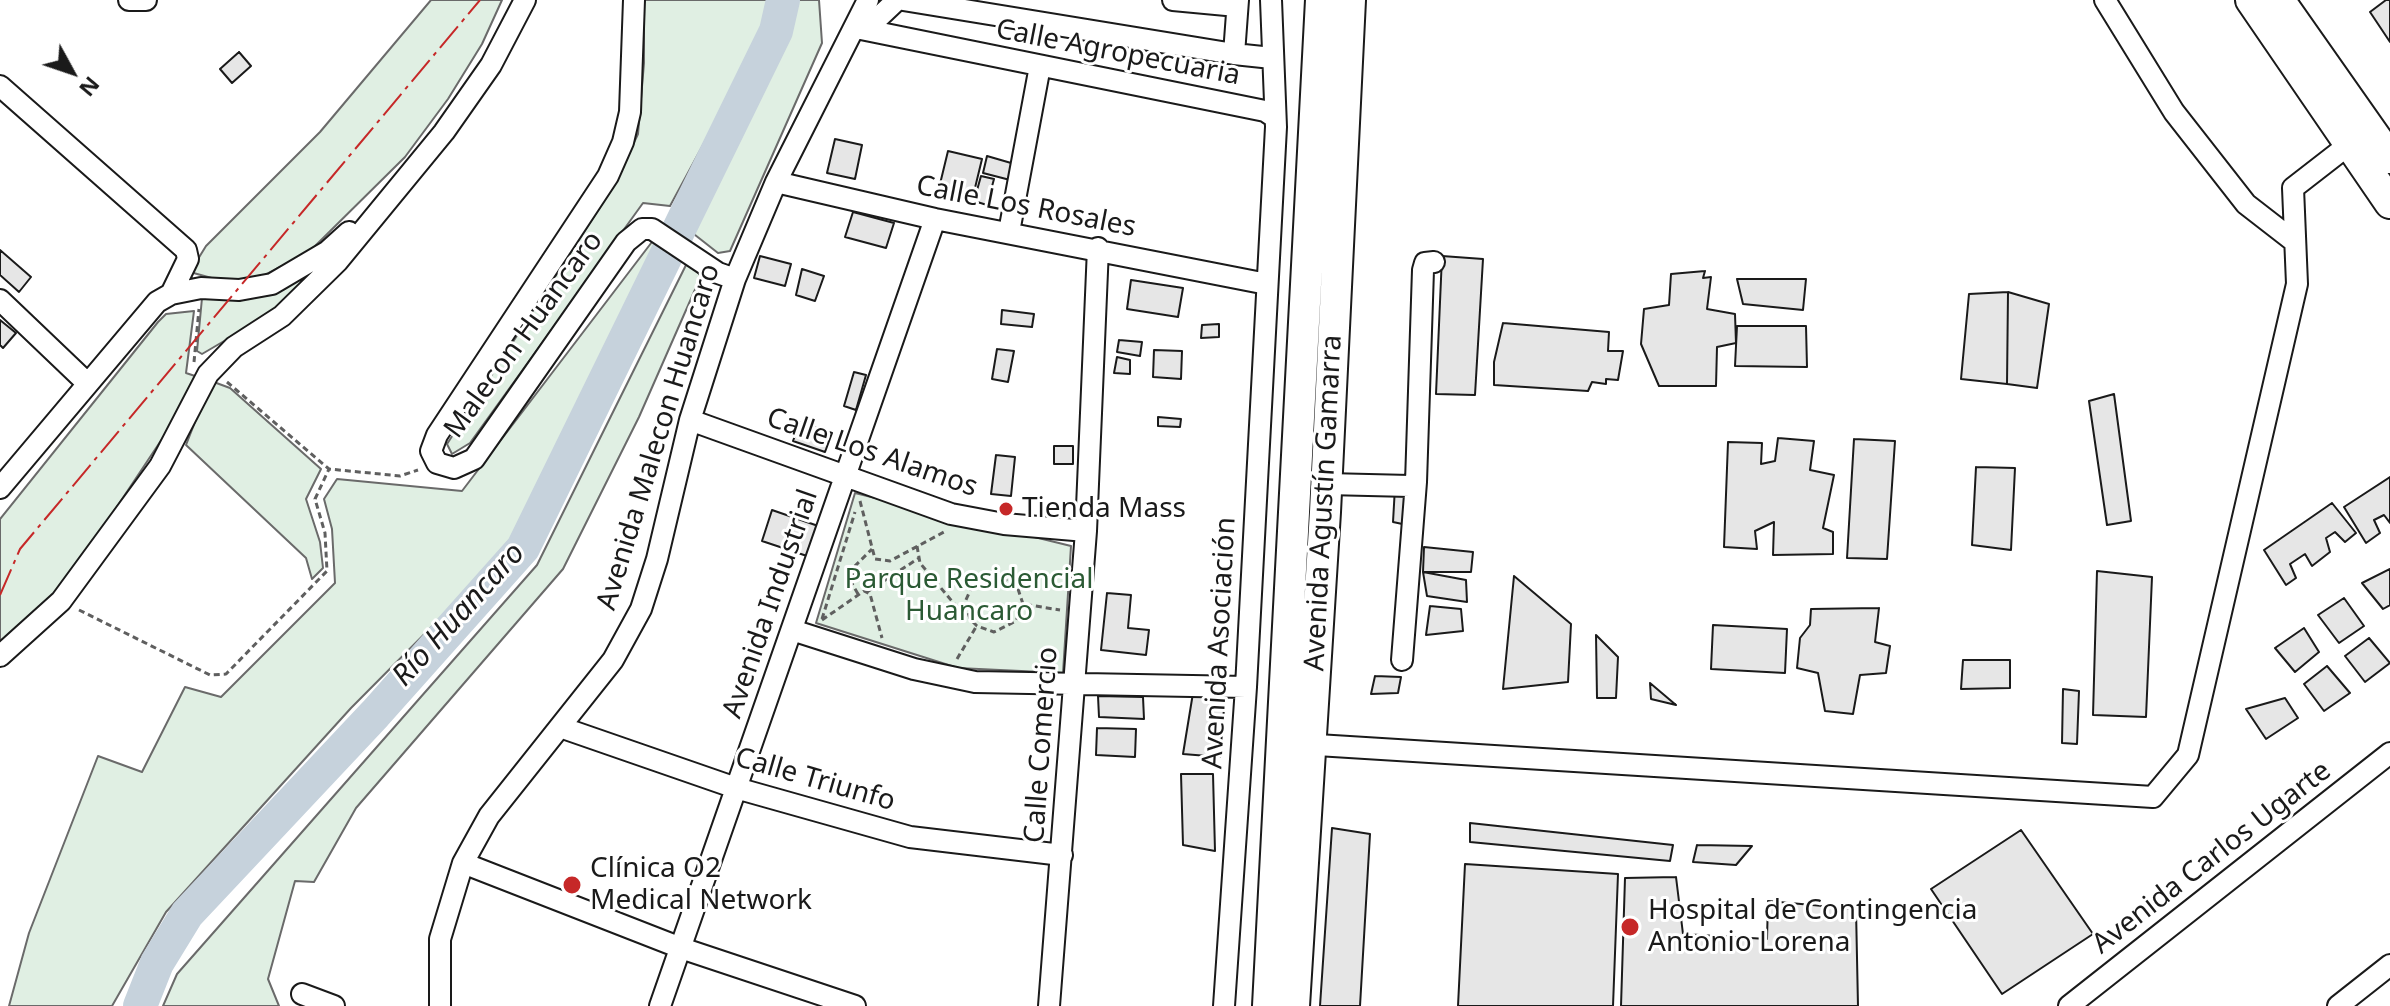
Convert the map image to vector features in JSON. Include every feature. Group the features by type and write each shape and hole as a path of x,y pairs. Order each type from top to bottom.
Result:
{"highway":[{"name":"Avenida Agustín Gamarra","path":"1294,1006 1298,448 1321,0"},
{"name":"Avenida Agustín Gamarra","path":"1268,1006 1327,484 1350,0"},
{"path":"2251,0 2358,137 2390,158"},
{"path":"2279,0 2358,137 2390,203"},
{"path":"1298,448 1328,449"}],"street":[{"path":"131,0 146,0"},
{"path":"0,656 61,601 160,466 208,374 234,347 282,316 338,261 444,132 483,77 525,0"},
{"path":"437,463 431,451 437,435 608,176 623,142 630,112 634,0"},
{"name":"Avenida Malecon Huancaro","path":"440,1006 440,939 463,863 489,816 613,660 641,609 657,559 726,276 864,30 868,0"},
{"path":"864,30 897,0"},
{"path":"903,0 1272,58"},
{"path":"1173,0 1238,3 1234,54"},
{"name":"Avenida Asociación","path":"1224,1006 1246,687 1267,284 1274,117 1271,0"},
{"path":"2105,0 2174,112 2237,193 2246,204 2295,242"},
{"name":"Calle Agropecuaria","path":"864,30 1265,111 1274,117"},
{"path":"1009,232 1040,66"},
{"path":"0,86 186,250 188,259 171,294"},
{"path":"1297,744 2153,797 2188,755 2297,284 2293,188 2358,137"},
{"name":"Calle Los Rosales","path":"776,182 935,219 1098,248 1267,284"},
{"path":"0,488 157,302 171,294 201,288 253,289 283,279 328,251 390,194"},
{"name":"Avenida Industrial","path":"660,1006 935,219"},
{"name":"Malecon Huancaro","path":"437,463 454,468 474,459 626,242 642,229 652,229 726,276"},
{"name":"Calle Comercio","path":"1049,1006 1086,531 1098,248"},
{"path":"1402,660 1416,482 1423,270 1425,263 1434,262"},
{"path":"0,300 87,383"},
{"name":"Calle Los Alamos","path":"690,420 951,514 1004,524 1086,531"},
{"path":"1327,484 1410,486 1416,482"},
{"path":"792,630 819,629 914,669 975,682 1246,687"},
{"name":"Calle Triunfo","path":"560,727 736,788 910,837 1062,855"},
{"name":"Avenida Carlos Ugarte","path":"2069,1006 2390,753"},
{"path":"463,863 681,948 855,1006"},
{"path":"2338,1006 2390,965"},
{"path":"302,994 334,1006"}],"path":[{"path":"201,288 193,368 232,384 329,469 400,476 437,463"},
{"path":"61,601 210,675 226,674 327,571 325,533 315,499 329,469"},
{"path":"819,629 859,498 875,559 890,561 944,532"},
{"path":"917,546 919,558 956,606 966,609"},
{"path":"858,594 851,582 854,567 872,549"},
{"path":"819,629 858,594 867,592 919,558"},
{"path":"993,574 1017,586 1023,604 1016,621 994,632 977,626 966,609 968,592 974,582 993,574"},
{"path":"867,592 882,638 867,633"},
{"path":"1023,604 1064,611"},
{"path":"819,629 837,624"},
{"path":"970,663 955,662 977,626"}],"green space":[{"path":"431,0 502,0 482,44 448,99 405,157 309,252 263,276 226,282 190,272 206,246 320,132"},
{"path":"644,0 771,0 767,27 670,206 643,203 470,443 452,454 447,444 613,187 638,134 644,63"},
{"path":"793,0 819,0 822,43 730,251 718,253 690,231 791,23"},
{"path":"658,234 666,238 590,391 519,529 491,567 351,708 166,912 112,1006 9,1006 29,933 98,756 142,772 185,687 221,697 335,583 332,529 324,499 337,479 462,491"},
{"path":"688,261 701,276 639,417 563,569 356,808 314,882 295,881 268,979 279,1006 163,1006 177,974 537,565"},
{"path":"320,264 301,296 202,354 197,351 202,298 271,295"},
{"path":"194,311 186,373 198,377 168,430 57,597 0,648 0,519 158,322 166,314"},
{"path":"211,381 230,388 321,469 306,499 320,542 323,568 312,579 306,558 186,445"},
{"name":"Parque Residencial Huancaro","path":"855,493 1071,546 1063,673 958,668 816,623"}],"building":[{"path":"2390,0 2390,42 2370,12"},
{"path":"239,52 251,66 232,83 220,69"},
{"path":"835,139 862,145 855,179 827,173"},
{"path":"948,151 982,159 974,192 940,184"},
{"path":"987,156 1018,165 1014,181 983,173"},
{"path":"981,176 994,179 987,205 974,201"},
{"path":"853,212 894,223 886,248 845,237"},
{"path":"0,250 31,277 19,292 0,275"},
{"path":"760,256 791,264 785,286 754,278"},
{"path":"1442,256 1483,259 1475,395 1436,394"},
{"path":"802,269 824,276 815,301 796,295"},
{"path":"1705,271 1703,278 1711,277 1707,309 1735,314 1736,343 1717,347 1716,386 1659,386 1641,344 1644,309 1669,305 1671,274"},
{"path":"1737,279 1806,279 1803,310 1743,304"},
{"path":"1131,280 1183,288 1178,317 1127,309"},
{"path":"2008,292 2049,304 2037,388 2007,384"},
{"path":"2008,292 2007,384 1961,379 1969,294"},
{"path":"1002,310 1034,314 1032,327 1001,324"},
{"path":"0,320 16,333 3,348 0,345"},
{"path":"1503,323 1609,332 1608,351 1623,351 1618,380 1606,379 1606,384 1592,382 1588,391 1494,385 1494,362"},
{"path":"1219,324 1219,337 1201,338 1202,325"},
{"path":"1737,326 1806,326 1807,367 1735,366"},
{"path":"1119,340 1142,342 1140,356 1117,352"},
{"path":"997,349 1014,351 1008,382 992,379"},
{"path":"1154,350 1182,351 1181,379 1153,377"},
{"path":"1117,357 1130,360 1130,374 1114,373"},
{"path":"854,372 866,375 856,410 844,406"},
{"path":"2114,394 2131,521 2107,525 2089,401"},
{"path":"1158,417 1181,419 1180,427 1158,426"},
{"path":"800,422 832,433 825,452 793,441"},
{"path":"1778,438 1814,441 1810,470 1834,475 1823,528 1833,532 1833,554 1773,555 1774,522 1755,531 1757,549 1724,547 1728,442 1762,443 1761,464 1775,461"},
{"path":"1854,439 1895,441 1887,559 1847,558"},
{"path":"1054,446 1073,446 1073,464 1054,464"},
{"path":"996,455 1015,457 1011,496 991,494"},
{"path":"1976,467 2015,468 2011,550 1972,545"},
{"path":"2390,477 2390,523 2384,515 2374,520 2380,533 2366,543 2344,507"},
{"path":"1395,487 1407,489 1407,525 1393,522"},
{"path":"2332,503 2356,533 2345,542 2335,532 2326,538 2330,552 2312,566 2305,554 2290,564 2296,578 2286,585 2264,550"},
{"path":"772,510 824,528 813,558 762,541"},
{"path":"1424,547 1473,552 1471,572 1423,572"},
{"path":"2390,569 2390,605 2383,609 2362,583"},
{"path":"2097,571 2152,577 2146,717 2093,715"},
{"path":"1423,572 1466,580 1467,602 1427,596"},
{"path":"1514,576 1571,624 1568,682 1503,689"},
{"path":"1107,593 1131,595 1128,628 1149,630 1146,655 1101,650"},
{"path":"2344,598 2364,626 2339,643 2318,615"},
{"path":"1430,606 1461,609 1463,631 1426,635"},
{"path":"1879,608 1875,642 1890,646 1886,673 1860,675 1853,714 1825,711 1818,673 1797,668 1800,638 1810,625 1811,609"},
{"path":"1713,625 1787,629 1785,673 1711,669"},
{"path":"2304,628 2319,652 2295,672 2275,648"},
{"path":"1596,635 1618,657 1616,698 1597,698"},
{"path":"2369,638 2390,663 2365,682 2345,656"},
{"path":"1963,660 2010,660 2010,688 1961,689"},
{"path":"2327,666 2350,693 2324,711 2304,684"},
{"path":"1375,676 1401,677 1398,693 1371,694"},
{"path":"1650,683 1676,705 1651,699"},
{"path":"2063,689 2079,691 2077,744 2062,743"},
{"path":"1193,693 1225,696 1220,757 1183,754"},
{"path":"1098,696 1143,697 1144,719 1099,717"},
{"path":"2285,698 2298,718 2266,739 2246,709"},
{"path":"1097,728 1136,729 1135,757 1096,755"},
{"path":"1181,774 1213,774 1215,851 1183,845"},
{"path":"1470,823 1673,845 1670,861 1470,842"},
{"path":"1332,828 1370,834 1360,1006 1320,1006"},
{"path":"2021,830 2093,934 2002,994 1931,889"},
{"path":"1697,845 1752,846 1736,865 1693,862"},
{"path":"1465,864 1618,874 1613,1006 1458,1006"},
{"path":"1676,877 1683,934 1767,939 1768,901 1856,909 1858,1006 1621,1006 1625,878"}],"waterway":[{"name":"Río Huancaro","path":"140,1006 157,963 187,914 375,714 523,548 776,31 783,0"}],"power":[{"path":"0,595 20,549 480,0"}],"place":[{"name":"Tienda Mass","path":"1006,509"},
{"name":"Clínica O2 Medical Network","path":"572,885"},
{"name":"Hospital de Contingencia Antonio Lorena","path":"1630,927"}]}
